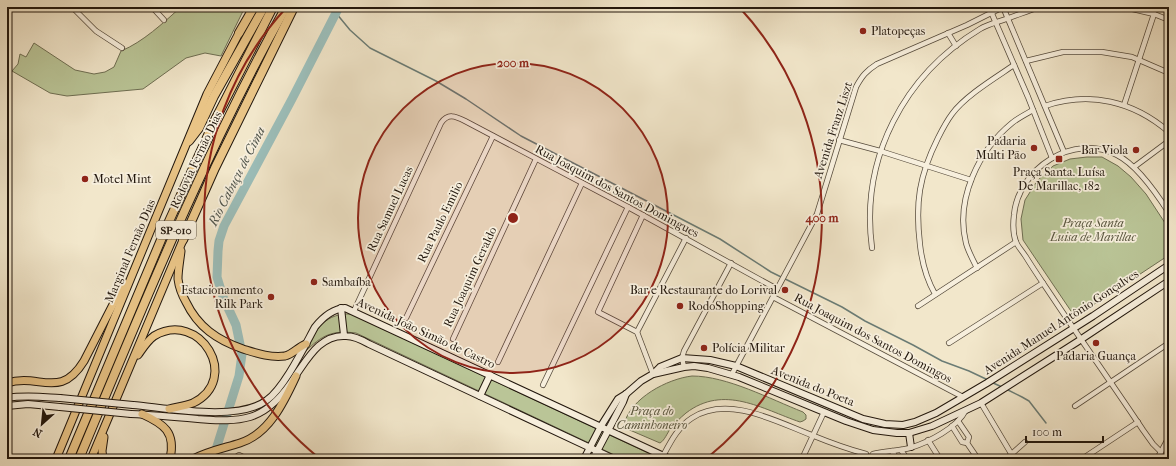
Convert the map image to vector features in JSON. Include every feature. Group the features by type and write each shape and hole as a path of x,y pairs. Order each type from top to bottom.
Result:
{"highway":[{"path":"239,33 254,7"},
{"path":"189,141 199,128 214,96 264,7"},
{"name":"Rodovia Fernão Dias","path":"69,459 163,235 214,122 274,7"},
{"name":"Rodovia Fernão Dias","path":"79,459 175,233 224,128 286,7"},
{"path":"294,7 215,168 183,240 178,279 188,308 200,324 214,336 228,344 267,356 285,356 292,353 300,346 306,344"},
{"name":"Marginal Fernão Dias","path":"56,459 132,274 189,141 207,94 239,33"},
{"name":"SP-010","path":"91,459 183,240"},
{"path":"7,383 20,381 56,384 70,378 78,371 84,361 126,279 132,274"},
{"path":"130,366 146,344 155,336 162,333 170,331 185,332 194,335 206,345 214,359 215,366 212,383 201,398 194,402 169,409"},
{"path":"193,459 200,455 252,438 265,426 282,405 296,376"},
{"path":"142,414 156,420 166,429 171,443 172,451 170,459"},
{"path":"103,459 102,445 105,427"}],"main road":[{"name":"Avenida Manuel Antônio Gonçalves","path":"963,397 1074,328 1169,265"},
{"name":"Avenida Manuel Antônio Gonçalves","path":"980,402 1023,376 1169,281"},
{"path":"341,308 344,336"},
{"name":"Avenida João Simão de Castro","path":"7,398 24,396 60,398 169,409 216,412 248,410 257,407 268,400 279,387 322,318 328,313 345,308 354,310 670,459"},
{"path":"7,406 28,404 212,420 234,420 250,417 266,410 281,396 306,360 318,346 326,340 350,336 614,459"},
{"name":"Avenida do Poeta","path":"584,459 601,426 618,399 660,367 682,358 710,360 736,366 863,418 885,424 903,425 915,422 936,413 963,397"},
{"path":"1015,365 1023,376"},
{"name":"Avenida do Poeta","path":"652,374 684,367 694,366 708,368 732,374 824,412 873,430 898,434 932,426 980,402"},
{"path":"480,396 490,375"},
{"name":"Avenida do Poeta","path":"594,459 624,402 626,394"},
{"path":"909,432 912,447"}],"street":[{"path":"72,7 96,31 122,48"},
{"path":"152,7 164,20"},
{"path":"239,33 249,7"},
{"path":"989,7 1052,158"},
{"path":"1003,7 1064,152"},
{"name":"Avenida Franz Liszt","path":"732,374 817,214 856,87 868,70 1003,7"},
{"path":"872,248 869,228 873,176 880,151 892,124 912,90 942,58 980,29 1040,7"},
{"path":"1124,7 1154,14 1169,20"},
{"path":"1124,105 1154,14"},
{"path":"948,33 956,46"},
{"path":"1026,61 1064,52 1116,54 1140,59 1169,73"},
{"path":"935,294 923,264 918,226 918,206 925,166 952,114 973,94 1014,65"},
{"path":"1045,106 1080,98 1110,101 1124,105 1152,120 1169,132"},
{"path":"977,268 966,243 964,227 964,208 971,180 993,141 1013,122 1033,110"},
{"name":"Rua Joaquim dos Santos Domingues","path":"446,117 456,116 778,287"},
{"name":"Rua Samuel Lucas","path":"354,310 441,123 446,117"},
{"name":"Rua Paulo Emilio","path":"406,318 493,136"},
{"path":"839,140 880,151 971,180"},
{"path":"1134,167 1169,141"},
{"path":"1161,452 1153,444 1080,339 1016,242 1013,222 1016,202 1024,184 1031,175 1038,167 1052,158 1064,152 1076,149 1099,149 1118,155 1134,167 1169,213"},
{"name":"Rua Joaquim Geraldo","path":"452,339 536,158"},
{"path":"498,362 582,183"},
{"path":"1164,205 1169,202"},
{"path":"543,385 628,207"},
{"path":"643,215 598,312 637,332 652,374"},
{"path":"637,332 686,238"},
{"path":"918,306 1016,242"},
{"path":"684,367 682,358 684,352 731,263"},
{"path":"949,343 1043,283"},
{"name":"Rua Joaquim dos Santos Domingos","path":"773,297 963,397"},
{"path":"1075,406 1169,343"},
{"path":"980,402 1012,455"},
{"path":"663,456 674,435 682,426 693,417 716,409 740,410 758,414 813,436 866,454"},
{"name":"Avenida do Poeta","path":"869,459 873,454 901,450 928,440 952,426 958,421 966,410"},
{"path":"802,459 824,412"},
{"path":"958,421 968,437 967,442 978,459"},
{"path":"1082,459 1138,422"},
{"path":"952,426 962,442 967,442"},
{"path":"928,440 940,459"},
{"path":"1157,459 1168,440"},
{"path":"1006,459 1025,442"},
{"path":"901,450 907,459"},
{"path":"892,451 897,459"},
{"path":"233,459 239,455 244,459"}],"green space":[{"path":"181,7 245,7 221,56 205,53 186,58 143,89 67,96 50,93 12,71 18,64 20,54 26,57 34,43 75,70 94,74 105,72 114,67 121,51 137,43 160,26"},
{"name":"Praça Santa Luisa de Marillac","path":"1102,157 1118,166 1131,177 1146,194 1169,229 1169,255 1075,317 1023,240 1021,219 1025,200 1037,181 1053,166 1070,159"},
{"path":"343,314 351,314 661,459 623,459 356,333 340,332 328,335 317,341 305,352 319,327 329,319"},
{"name":"Praça do Caminhoneiro","path":"692,376 719,380 748,389 803,412 806,415 806,419 800,422 743,402 714,400 700,405 686,413 678,420 660,443 625,428 624,424 634,406 651,391 672,381"}],"waterway":[{"name":"Rio Cabuçu de Cima","path":"213,459 239,376 242,354 236,325 223,297 217,277 219,241 224,226 339,7"},
{"path":"336,13 350,30 370,48 436,81 521,136 720,239 771,272 842,307 865,321 942,361 988,380"},
{"path":"991,382 1002,387"},
{"path":"1006,389 1029,401 1046,423"}],"place":[{"name":"Platopeças","path":"863,31"},
{"name":"Padaria Multi Pão","path":"1034,148"},
{"name":"Bar Viola","path":"1136,150"},
{"name":"Praça Santa. Luísa De Marillac, 182","path":"1059,159"},
{"name":"Motel Mint","path":"85,179"},
{"name":"Sambaíba","path":"314,282"},
{"name":"Bar e Restaurante do Lorival","path":"785,290"},
{"name":"Estacionamento Rilk Park","path":"271,297"},
{"name":"RodoShopping","path":"680,306"},
{"name":"Padaria Guança","path":"1096,343"},
{"name":"Polícia Militar","path":"704,348"}]}
